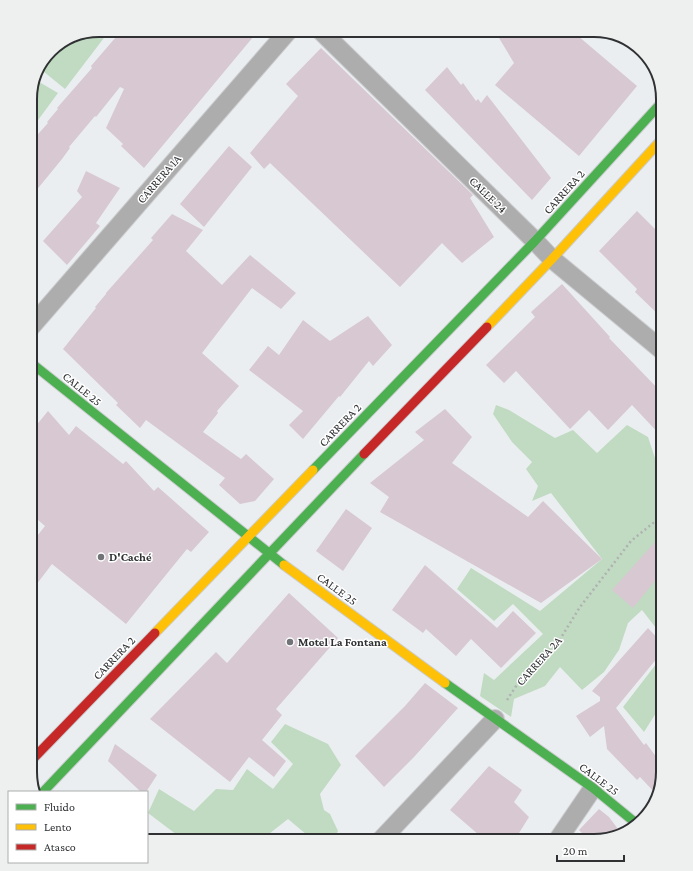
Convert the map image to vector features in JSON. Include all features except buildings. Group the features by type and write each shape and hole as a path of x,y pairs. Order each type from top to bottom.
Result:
{"street":[{"name":"CARRERA 1A","path":"37,320 283,37"},
{"name":"CALLE 24","path":"327,37 552,259 656,345"},
{"name":"CARRERA 2","path":"37,755 535,241 656,110"},
{"path":"44,791 268,554 552,259 656,146"},
{"name":"CALLE 25","path":"37,368 268,554 495,719 593,788 633,820"},
{"path":"387,834 495,719"},
{"path":"562,834 593,788"}],"path":[{"name":"CARRERA 2A","path":"495,719 522,677 559,641 580,607 631,541 656,521"}],"green space":[{"path":"105,37 65,89 44,72 47,65 55,55 65,47 75,42 87,38"},
{"path":"40,82 58,93 37,122 37,95"},
{"path":"496,405 509,410 555,438 573,430 597,453 627,425 648,437 656,461 656,628 642,610 628,623 619,650 604,672 582,690 560,667 545,686 514,699 511,717 480,696 484,673 494,680 543,634 513,604 494,621 457,589 471,568 540,611 602,559 551,493 532,501 538,486 526,469 532,462 512,442 493,414"},
{"path":"656,664 656,713 644,732 623,707"},
{"path":"285,724 328,744 341,765 320,794 324,810 330,814 338,831 336,834 306,834 288,819 269,834 176,834 148,813 159,789 194,811 216,789 233,790 247,769 273,789 293,764 271,742"}],"traffic: fast":[{"path":"313,470 535,241 656,109"},
{"path":"37,368 284,565"},
{"path":"44,791 364,454"},
{"path":"445,683 593,788 633,820"}],"traffic: slow":[{"path":"487,327 656,146"},
{"path":"155,633 313,470"},
{"path":"284,565 445,683"}],"traffic: jam":[{"path":"364,454 487,327"},
{"path":"37,755 155,633"}],"place":[{"name":"D'Caché","path":"101,557"},
{"name":"Motel La Fontana","path":"290,642"}]}
